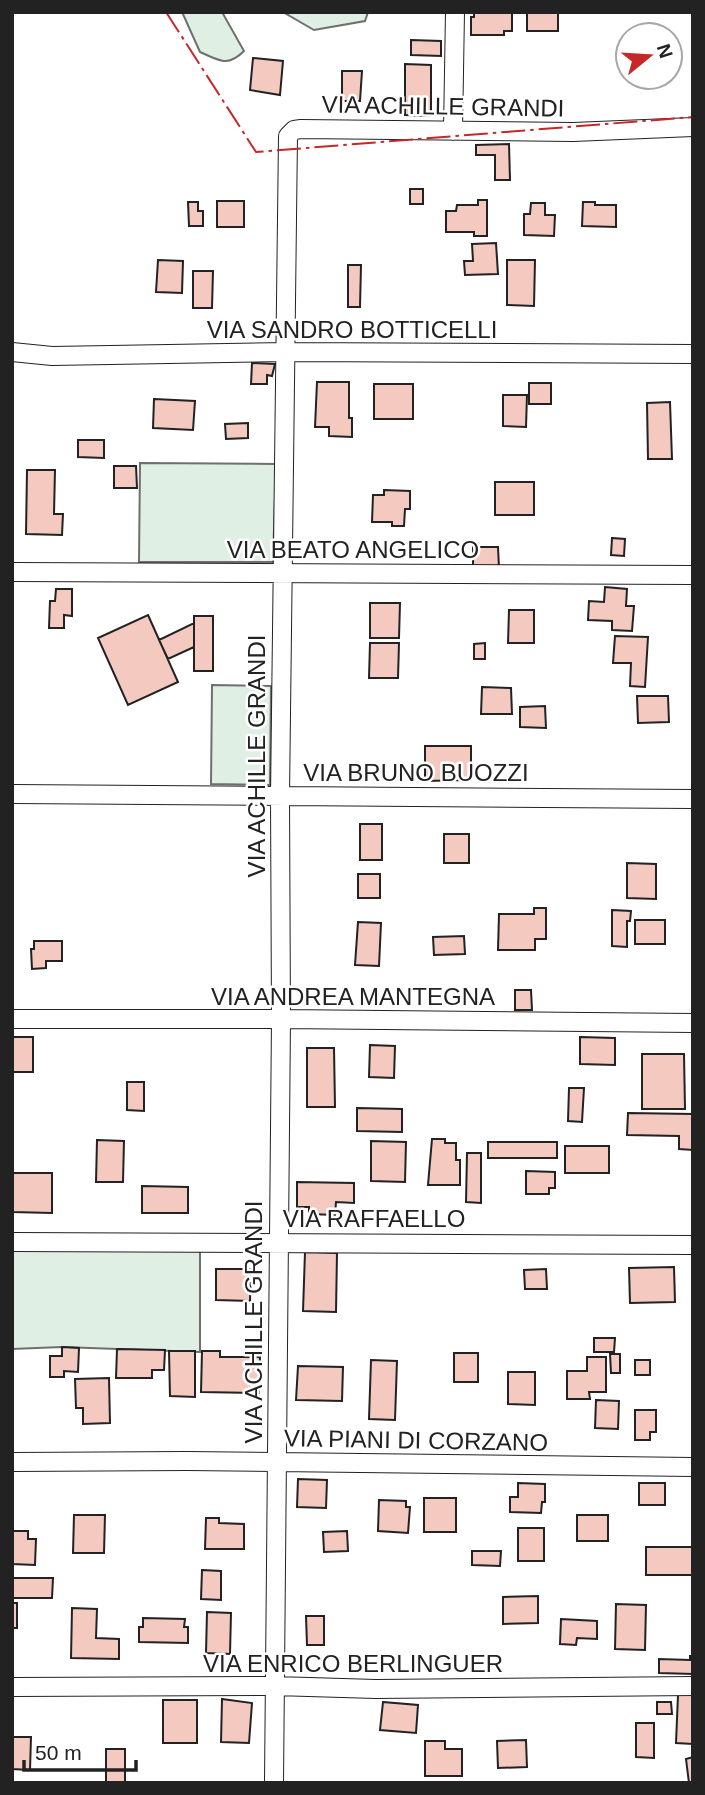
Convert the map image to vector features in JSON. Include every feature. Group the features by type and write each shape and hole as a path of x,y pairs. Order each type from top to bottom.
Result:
{"street":[{"path":"453,131 455,12"},
{"name":"VIA ACHILLE GRANDI","path":"274,1783 281,1019 279,796 288,136 294,130 301,129 573,132 693,127"},
{"name":"VIA SANDRO BOTTICELLI","path":"12,352 52,356 285,352 693,355"},
{"name":"VIA BEATO ANGELICO","path":"12,572 693,575"},
{"name":"VIA BRUNO BUOZZI","path":"12,794 693,799"},
{"name":"VIA ANDREA MANTEGNA","path":"12,1019 693,1023"},
{"name":"VIA RAFFAELLO","path":"12,1242 278,1241 693,1245"},
{"name":"VIA PIANI DI CORZANO","path":"12,1462 693,1467"},
{"name":"VIA ENRICO BERLINGUER","path":"12,1687 275,1686 376,1689 693,1686"}],"green space":[{"path":"182,12 222,12 244,51 228,61 218,60 200,52"},
{"path":"283,12 368,12 365,21 314,30"},
{"path":"140,463 276,464 273,562 139,562"},
{"path":"212,685 271,686 270,785 211,784"},
{"path":"12,1250 200,1251 200,1352 62,1347 12,1349"}],"building":[{"path":"474,12 512,12 512,31 504,31 504,35 471,35 471,17 474,17"},
{"path":"527,12 558,12 558,31 527,31"},
{"path":"411,40 441,41 441,56 411,55"},
{"path":"253,58 283,61 280,95 250,90"},
{"path":"405,64 431,65 431,116 405,115"},
{"path":"342,71 362,71 360,101 342,101"},
{"path":"509,144 510,180 495,180 495,155 476,155 476,145"},
{"path":"410,189 423,189 423,204 410,204"},
{"path":"478,200 487,200 487,236 474,236 474,232 446,232 446,211 456,211 457,205 478,205"},
{"path":"217,201 244,201 244,227 217,227"},
{"path":"188,202 198,202 198,211 203,211 203,226 189,226"},
{"path":"583,202 616,205 616,227 582,226"},
{"path":"531,203 545,203 545,215 555,215 554,236 524,235 524,214 530,214"},
{"path":"496,243 498,274 465,275 464,261 473,261 472,244"},
{"path":"158,260 183,261 182,293 156,292"},
{"path":"507,260 535,260 534,306 507,305"},
{"path":"348,265 361,265 360,307 348,307"},
{"path":"193,271 213,271 212,308 193,308"},
{"path":"252,363 275,364 272,376 267,375 267,384 251,384"},
{"path":"317,382 349,382 352,437 329,436 329,427 315,427"},
{"path":"529,383 551,383 551,404 529,404"},
{"path":"374,384 413,384 413,419 374,419"},
{"path":"503,395 527,395 526,427 503,426"},
{"path":"154,399 195,401 193,430 153,428"},
{"path":"670,402 672,459 648,459 647,403"},
{"path":"248,423 248,438 226,439 225,424"},
{"path":"78,440 104,440 104,458 78,457"},
{"path":"114,466 136,466 137,488 114,488"},
{"path":"27,470 55,470 54,514 63,514 62,535 26,534"},
{"path":"495,482 534,482 534,515 495,515"},
{"path":"384,490 410,491 410,509 405,509 404,526 392,526 392,522 372,522 373,495 384,495"},
{"path":"612,538 625,539 624,556 611,555"},
{"path":"473,547 498,547 499,568 473,567"},
{"path":"605,587 627,589 626,606 634,606 632,631 612,630 612,621 588,620 589,601 604,602"},
{"path":"56,589 72,589 72,616 64,615 64,628 49,628 50,601 55,601"},
{"path":"370,603 400,603 399,638 370,638"},
{"path":"509,610 534,610 534,643 508,643"},
{"path":"148,615 178,682 128,705 98,638"},
{"path":"194,616 213,616 213,671 194,671"},
{"path":"194,623 194,647 168,659 159,640"},
{"path":"615,636 648,637 645,687 630,686 631,663 613,663"},
{"path":"370,643 399,643 398,678 369,678"},
{"path":"485,643 485,659 474,659 474,644"},
{"path":"482,687 511,688 512,714 481,714"},
{"path":"637,696 668,696 669,722 638,723"},
{"path":"545,706 546,728 520,727 520,707"},
{"path":"425,746 471,746 471,780 425,781"},
{"path":"360,824 382,824 382,860 360,860"},
{"path":"444,834 469,834 469,863 444,863"},
{"path":"627,863 656,864 656,899 627,898"},
{"path":"358,874 380,874 380,898 358,898"},
{"path":"534,908 546,908 546,939 535,939 535,950 498,950 499,914 534,914"},
{"path":"612,910 631,911 630,921 627,921 627,947 612,946"},
{"path":"635,920 665,920 665,944 635,944"},
{"path":"358,922 381,923 379,966 355,965"},
{"path":"464,936 465,954 434,955 433,937"},
{"path":"34,941 62,941 62,961 46,961 46,968 32,969 31,949 34,949"},
{"path":"515,990 531,990 532,1010 515,1010"},
{"path":"12,1037 33,1037 33,1072 12,1072"},
{"path":"580,1037 615,1038 615,1065 580,1064"},
{"path":"370,1045 395,1046 394,1078 369,1077"},
{"path":"307,1048 334,1048 335,1107 307,1107"},
{"path":"642,1054 684,1054 685,1109 642,1109"},
{"path":"127,1082 144,1082 144,1111 127,1110"},
{"path":"569,1088 584,1088 582,1122 568,1121"},
{"path":"357,1108 402,1109 402,1132 357,1131"},
{"path":"628,1113 693,1114 693,1150 679,1149 679,1136 627,1135"},
{"path":"432,1139 445,1139 445,1143 456,1143 456,1160 460,1160 460,1185 428,1185"},
{"path":"97,1140 124,1141 123,1182 96,1182"},
{"path":"371,1141 406,1142 405,1182 371,1181"},
{"path":"488,1142 557,1142 557,1158 488,1158"},
{"path":"565,1146 609,1146 609,1173 565,1173"},
{"path":"467,1153 481,1153 481,1203 466,1202"},
{"path":"526,1171 555,1172 555,1188 549,1188 549,1194 526,1194"},
{"path":"12,1173 52,1173 52,1213 12,1212"},
{"path":"297,1182 354,1183 354,1203 336,1202 335,1215 309,1214 309,1207 297,1207"},
{"path":"142,1186 188,1187 188,1213 142,1213"},
{"path":"305,1252 337,1253 336,1312 303,1311"},
{"path":"674,1267 675,1302 630,1303 629,1268"},
{"path":"216,1269 251,1269 250,1301 216,1300"},
{"path":"546,1269 547,1289 525,1289 524,1270"},
{"path":"594,1338 615,1338 614,1352 594,1352"},
{"path":"62,1347 79,1348 78,1372 64,1371 64,1377 50,1377 50,1356 62,1356"},
{"path":"117,1349 165,1350 164,1370 152,1370 152,1378 116,1378"},
{"path":"169,1351 195,1351 195,1397 170,1396"},
{"path":"202,1351 220,1351 220,1357 260,1357 259,1393 201,1392"},
{"path":"454,1353 478,1353 478,1382 454,1382"},
{"path":"610,1354 620,1354 620,1373 611,1373"},
{"path":"587,1357 606,1357 606,1392 589,1392 590,1399 567,1399 567,1371 587,1371"},
{"path":"371,1360 397,1361 395,1420 369,1419"},
{"path":"635,1360 650,1360 650,1375 635,1375"},
{"path":"298,1366 343,1367 342,1401 296,1400"},
{"path":"508,1372 535,1372 535,1405 508,1404"},
{"path":"109,1378 110,1423 83,1424 83,1408 76,1408 75,1379"},
{"path":"596,1400 619,1401 618,1429 595,1428"},
{"path":"635,1410 656,1410 656,1432 650,1432 650,1440 635,1440"},
{"path":"298,1479 327,1480 326,1508 297,1507"},
{"path":"518,1483 545,1484 545,1502 542,1502 541,1513 510,1512 510,1497 518,1497"},
{"path":"639,1483 665,1483 665,1505 639,1505"},
{"path":"424,1498 456,1498 456,1532 424,1532"},
{"path":"379,1500 406,1501 406,1507 410,1507 408,1533 378,1531"},
{"path":"74,1515 105,1515 104,1553 73,1553"},
{"path":"577,1515 608,1515 608,1541 577,1541"},
{"path":"206,1518 219,1518 219,1523 244,1524 244,1549 205,1549"},
{"path":"518,1528 544,1528 544,1561 518,1561"},
{"path":"12,1531 28,1531 28,1539 36,1539 35,1565 12,1564"},
{"path":"347,1531 348,1551 324,1552 323,1532"},
{"path":"646,1547 693,1547 693,1575 646,1575"},
{"path":"472,1551 501,1551 500,1566 472,1565"},
{"path":"202,1570 221,1571 221,1600 201,1599"},
{"path":"12,1578 53,1578 52,1598 12,1598"},
{"path":"538,1596 538,1623 503,1624 503,1597"},
{"path":"12,1603 17,1603 17,1628 12,1628"},
{"path":"616,1604 646,1605 645,1650 615,1649"},
{"path":"72,1608 97,1609 96,1638 119,1639 119,1659 71,1658"},
{"path":"207,1612 231,1613 230,1654 206,1653"},
{"path":"306,1616 324,1616 324,1645 307,1645"},
{"path":"143,1618 185,1619 188,1643 139,1642 139,1627 143,1627"},
{"path":"561,1619 597,1621 597,1639 577,1638 576,1645 560,1644"},
{"path":"690,1656 693,1656 693,1674 659,1673 659,1659 690,1660"},
{"path":"678,1695 693,1695 693,1744 676,1743"},
{"path":"222,1699 252,1703 249,1743 221,1742"},
{"path":"163,1700 197,1700 197,1743 163,1743"},
{"path":"383,1702 418,1705 416,1733 380,1730"},
{"path":"657,1702 671,1702 672,1714 657,1714"},
{"path":"636,1723 654,1723 654,1758 636,1757"},
{"path":"12,1737 31,1737 30,1770 12,1769"},
{"path":"526,1740 527,1767 498,1768 497,1741"},
{"path":"425,1741 445,1741 445,1749 462,1749 462,1776 425,1776"},
{"path":"106,1749 125,1749 125,1783 106,1783"},
{"path":"693,1757 693,1783 689,1783 686,1759"}],"power":[{"path":"166,12 256,152 693,117"}]}
